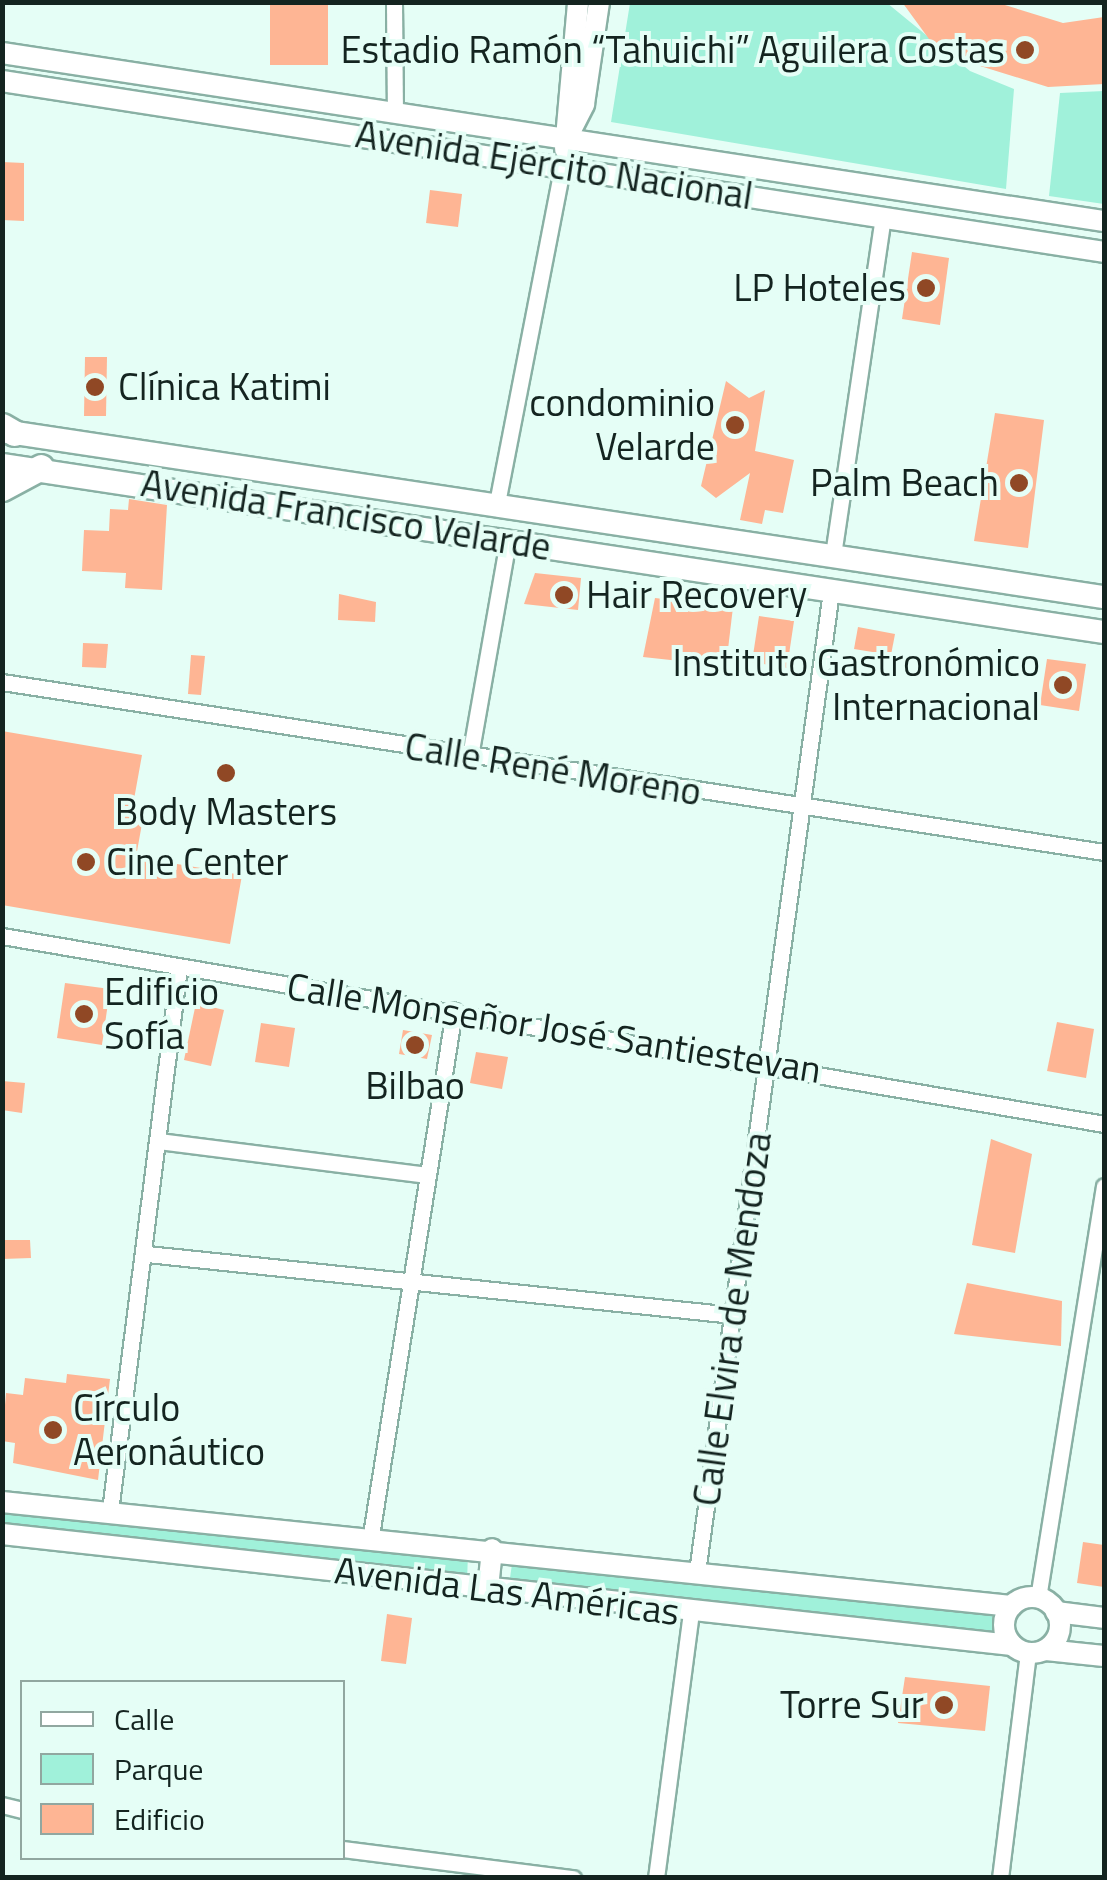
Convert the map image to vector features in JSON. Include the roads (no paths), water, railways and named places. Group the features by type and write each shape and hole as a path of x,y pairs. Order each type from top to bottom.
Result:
{"main road":[{"name":"Avenida Francisco Velarde","path":"6,430 1104,597"},
{"name":"Avenida Francisco Velarde","path":"2,466 41,467 1104,632"},
{"path":"2,488 41,467"},
{"path":"439,528 481,524 492,503"},
{"path":"508,542 522,522 555,512"},
{"path":"830,591 812,568 832,555"}],"street":[{"path":"394,2 395,114"},
{"path":"492,503 562,165 578,2"},
{"path":"566,140 584,104 600,2"},
{"name":"Avenida Ejército Nacional","path":"2,53 1104,221"},
{"name":"Avenida Ejército Nacional","path":"2,80 1104,252"},
{"path":"832,555 886,188"},
{"path":"470,756 508,542"},
{"name":"Calle Elvira de Mendoza","path":"697,1572 830,591"},
{"name":"Calle René Moreno","path":"2,682 1104,852"},
{"name":"Calle Monseñor José Santiestevan","path":"2,936 766,1061 1104,1124"},
{"path":"110,1511 147,1254 180,967"},
{"path":"371,1535 454,1010"},
{"path":"158,1141 428,1175"},
{"path":"1038,1598 1104,1186"},
{"path":"147,1254 733,1315"},
{"name":"Avenida Las Américas","path":"2,1502 371,1535 1012,1606"},
{"name":"Avenida Las Américas","path":"2,1534 1104,1656"},
{"path":"488,1588 492,1549"},
{"path":"1028,1650 1003,1625 1012,1606 1038,1598"},
{"path":"1038,1598 1056,1612 1104,1618"},
{"path":"656,1878 691,1612"},
{"path":"1028,1650 1060,1632 1056,1612"},
{"path":"1000,1878 1028,1650"},
{"path":"345,1849 573,1878"}],"place":[{"name":"Estadio Ramón “Tahuichi” Aguilera Costas","path":"1025,50"},
{"name":"LP Hoteles","path":"926,288"},
{"name":"Clínica Katimi","path":"95,387"},
{"name":"condominio Velarde","path":"735,425"},
{"name":"Palm Beach","path":"1019,483"},
{"name":"Hair Recovery","path":"564,595"},
{"name":"Instituto Gastronómico Internacional","path":"1063,685"},
{"name":"Body Masters","path":"226,773"},
{"name":"Cine Center","path":"86,862"},
{"name":"Edificio Sofía","path":"84,1014"},
{"name":"Bilbao","path":"415,1045"},
{"name":"Círculo Aeronáutico","path":"53,1430"},
{"name":"Torre Sur","path":"944,1705"}]}
